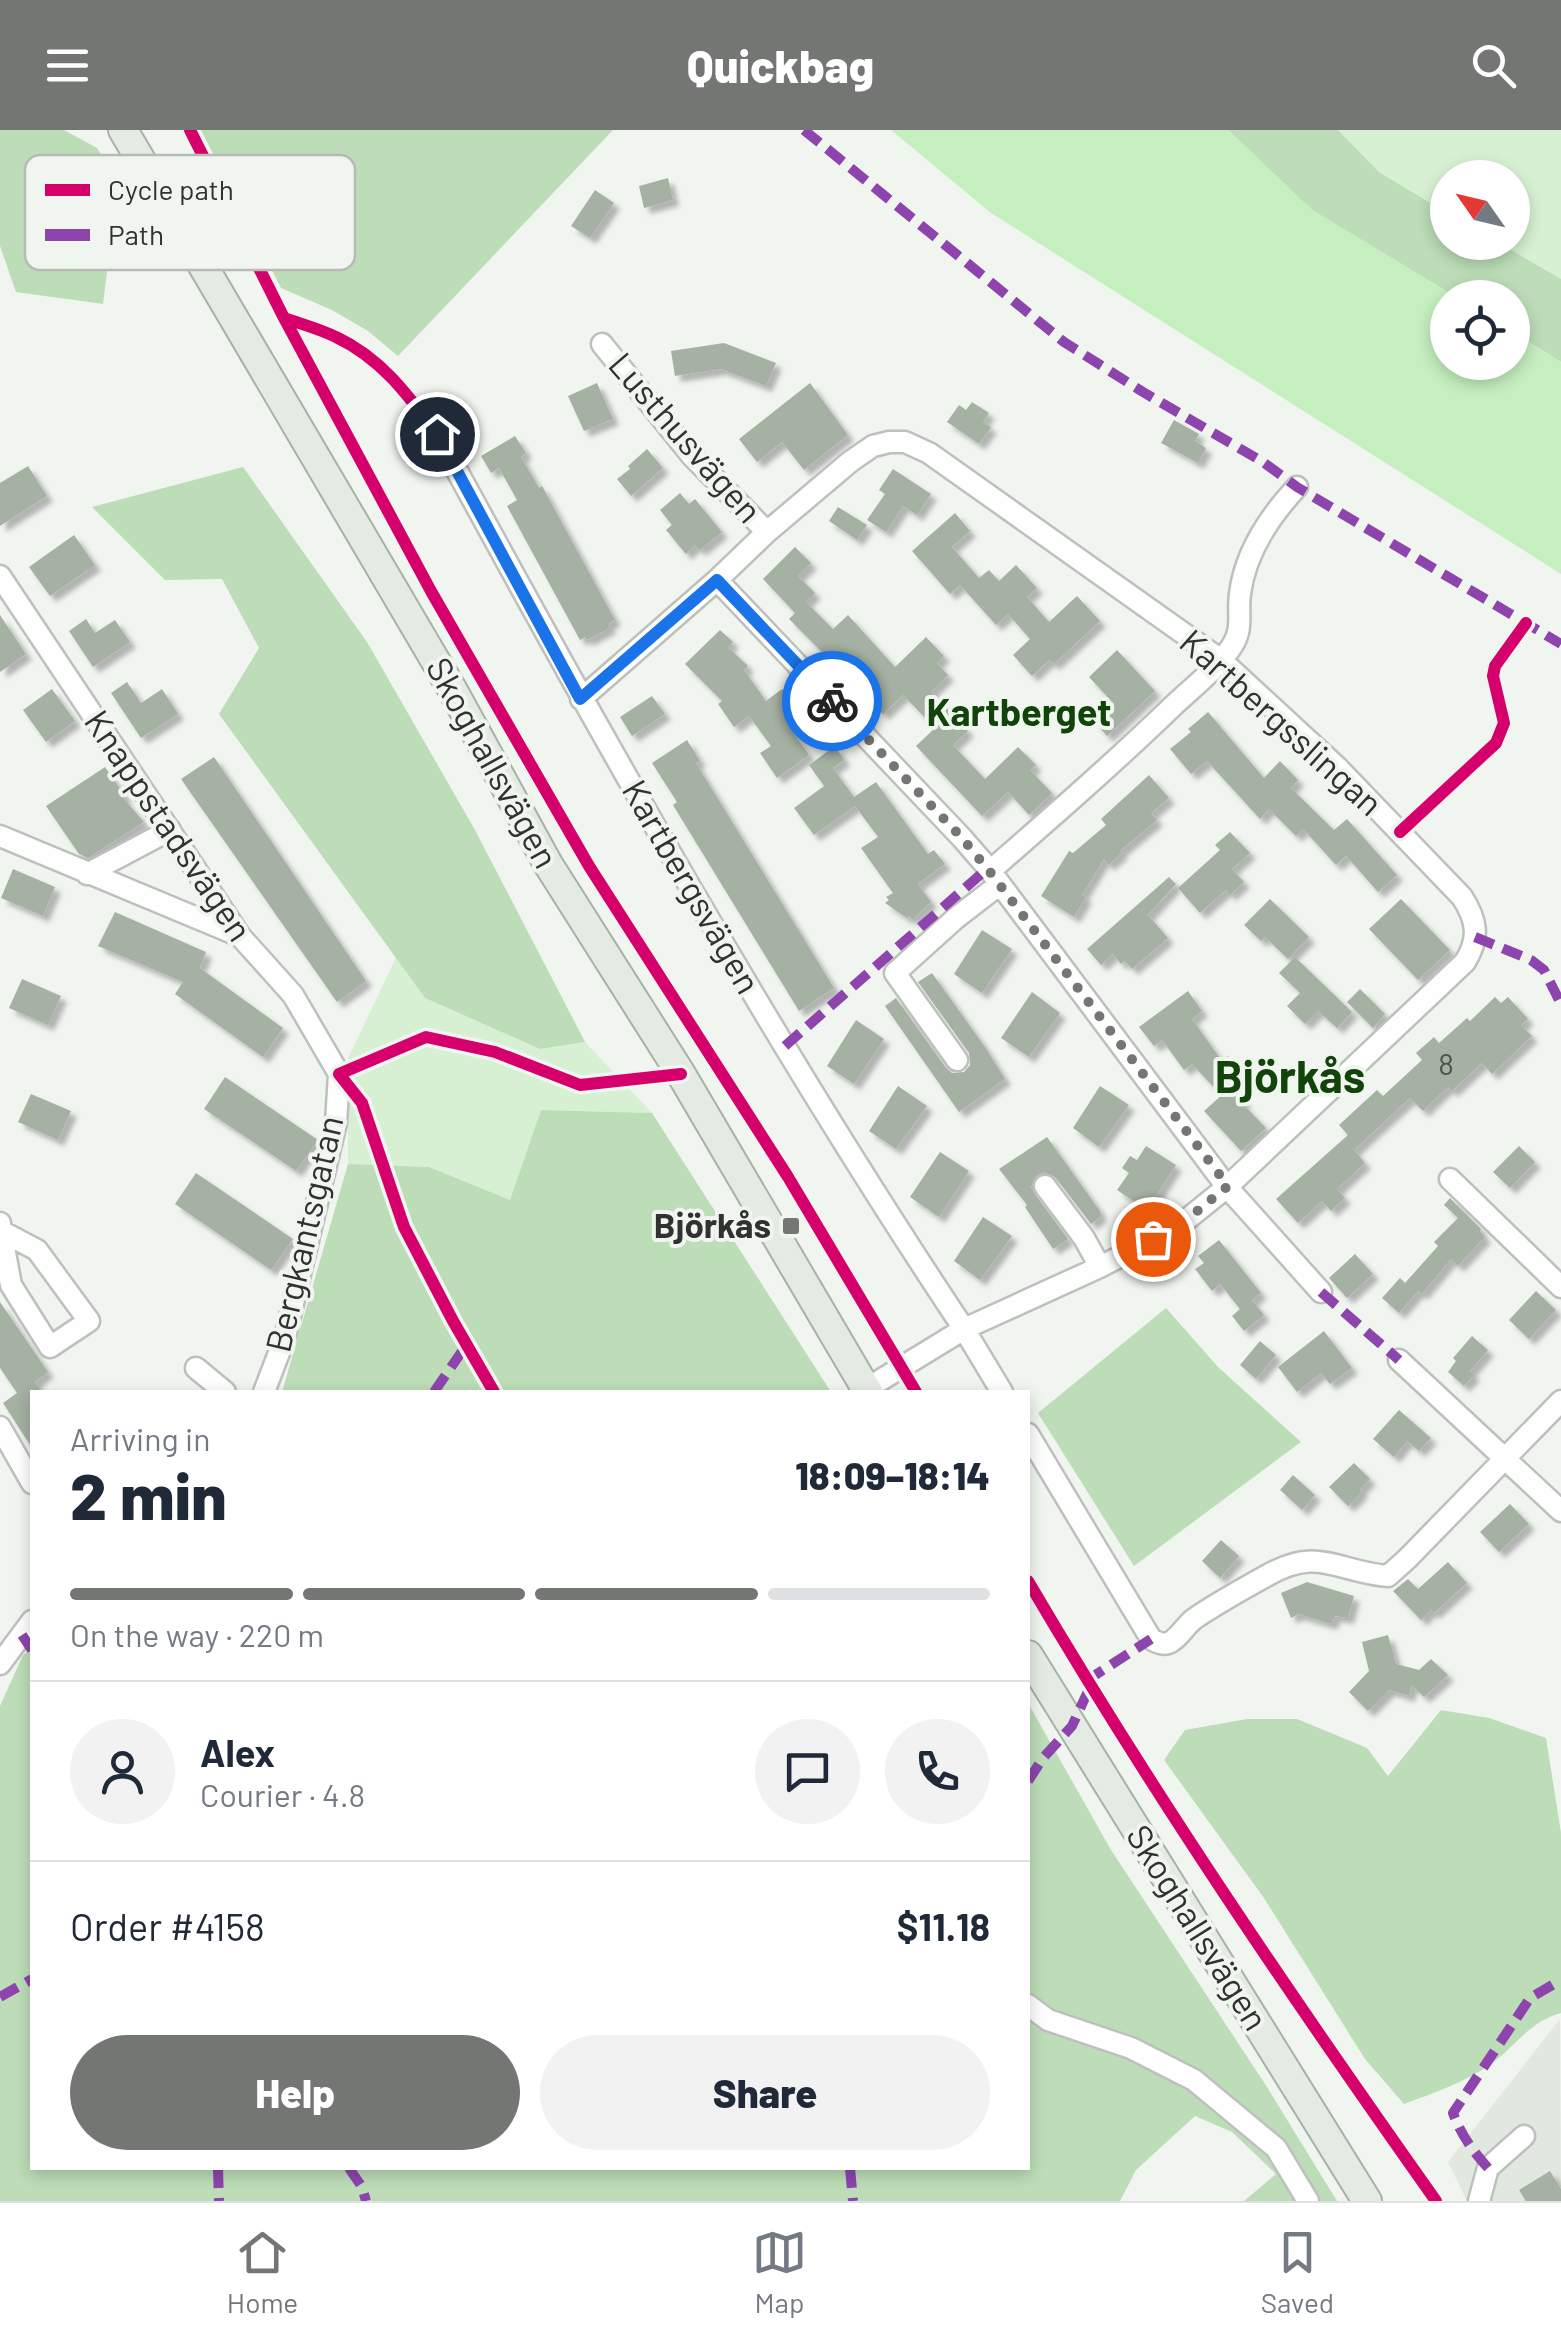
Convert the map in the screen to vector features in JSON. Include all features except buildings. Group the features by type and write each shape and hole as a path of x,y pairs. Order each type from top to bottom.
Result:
{"main road":[{"name":"Skoghallsvägen","path":"122,130 137,155"},
{"name":"Skoghallsvägen","path":"205,270 452,689 548,864 681,1074 866,1390"},
{"name":"Skoghallsvägen","path":"1030,1658 1366,2201"}],"street":[{"name":"Lusthusvägen","path":"602,344 692,456 767,532"},
{"name":"Kartbergsvägen","path":"437,434 580,699 796,1066 1001,1390"},
{"name":"Kartbergsslingan","path":"580,699 862,453 873,446 905,442 929,453 1221,660 1337,767 1472,912 1474,949 1466,962 1228,1186 1180,1225 1100,1268 964,1328 869,1390"},
{"path":"957,1060 896,973 1221,660 1235,642 1241,621 1239,596 1246,566 1273,514 1298,487"},
{"name":"Knappstadsvägen","path":"0,576 240,936 292,995 338,1074"},
{"path":"717,580 962,838 1228,1186 1321,1292"},
{"path":"87,874 170,830"},
{"path":"0,836 240,936"},
{"name":"Bergkantsgatan","path":"265,1390 286,1337 325,1171 336,1122 338,1074"},
{"path":"1450,1179 1561,1287"},
{"path":"1045,1186 1084,1238 1100,1268"},
{"path":"0,1223 1,1231 11,1285 50,1346 89,1321 37,1250 1,1231"},
{"path":"1399,1360 1561,1511"},
{"path":"196,1368 223,1390"},
{"path":"1030,1437 1151,1639 1160,1644 1170,1643 1192,1621 1295,1562 1339,1564 1388,1576 1561,1401"},
{"path":"0,1427 30,1480"},
{"path":"0,1664 30,1624"},
{"path":"1030,2006 1048,2020 1131,2048 1194,2080 1276,2148 1308,2201"},
{"path":"1478,2201 1488,2168 1524,2136"}],"shaded area":[{"path":"0,130 64,130 97,148 102,155 25,155 25,270 107,270 103,304 16,292 0,246"},
{"path":"201,130 613,130 398,356 368,331 332,310 281,288 272,270 355,270 355,155 214,155"},
{"path":"891,130 1228,130 1312,210 1430,281 1430,380 1530,380 1530,343 1561,362 1561,574 991,213"},
{"path":"1228,130 1338,130 1379,172 1430,203 1430,260 1528,260 1561,279 1561,362 1530,343 1530,280 1430,281 1312,210"},
{"path":"1338,130 1561,130 1561,279 1528,260 1530,160 1430,160 1430,203 1379,172"},
{"path":"243,467 367,642 475,830 585,1042 540,1049 425,998 219,714 259,648 222,579 165,580 92,507"},
{"path":"396,958 425,998 540,1049 585,1042 652,1113 541,1110 510,1201 429,1167 348,1164 348,1058"},
{"path":"541,1110 652,1113 830,1390 283,1390 348,1164 429,1167 510,1200"},
{"path":"1166,1308 1218,1367 1301,1442 1134,1566 1038,1413"},
{"path":"30,1650 30,2170 1030,2170 1030,1707 1111,1850 1337,2201 1244,2201 1276,2174 1232,2132 1195,2116 1136,2170 1120,2201 0,2201 0,1706 23,1655"},
{"path":"1441,1710 1489,1718 1546,1738 1561,1833 1561,2013 1532,2028 1481,2070 1404,2104 1365,2059 1264,1898 1164,1760 1185,1730 1247,1719 1297,1719 1367,1748 1388,1776"},
{"path":"1560,2019 1561,2201 1467,2201 1448,2162"}],"marked path":[{"path":"804,130 1064,342 1561,644"},
{"path":"785,1046 988,868"},
{"path":"1475,937 1531,960 1544,970 1561,1004"},
{"path":"1321,1292 1399,1360"},
{"path":"435,1390 467,1344"},
{"path":"22,1635 30,1647"},
{"path":"1086,1681 1151,1639"},
{"path":"1030,1778 1072,1726 1090,1687"},
{"path":"0,1997 30,1980"},
{"path":"1488,2168 1453,2113 1530,1998 1561,1980"},
{"path":"218,2170 219,2201"},
{"path":"350,2170 366,2201"},
{"path":"850,2170 853,2201"}],"cycle path":[{"path":"190,130 202,155"},
{"path":"260,270 432,593 589,866 788,1177 915,1390"},
{"path":"284,318 330,334 367,356 404,392 437,434"},
{"path":"1400,832 1496,743 1504,723 1493,676 1495,666 1526,623"},
{"path":"493,1390 404,1227 362,1103 339,1074 426,1037 495,1052 580,1085 681,1074"},
{"path":"1030,1584 1225,1895 1436,2201"}],"way so far":[{"path":"832,701 990,872 1228,1186 1180,1225 1153,1239"}],"place":[{"name":"Björkås","path":"791,1226"}],"district":[{"name":"Kartberget","path":"1019,713"},
{"name":"Björkås","path":"1290,1077"}],"route":[{"path":"437,434 580,699 717,580 832,701"}]}
